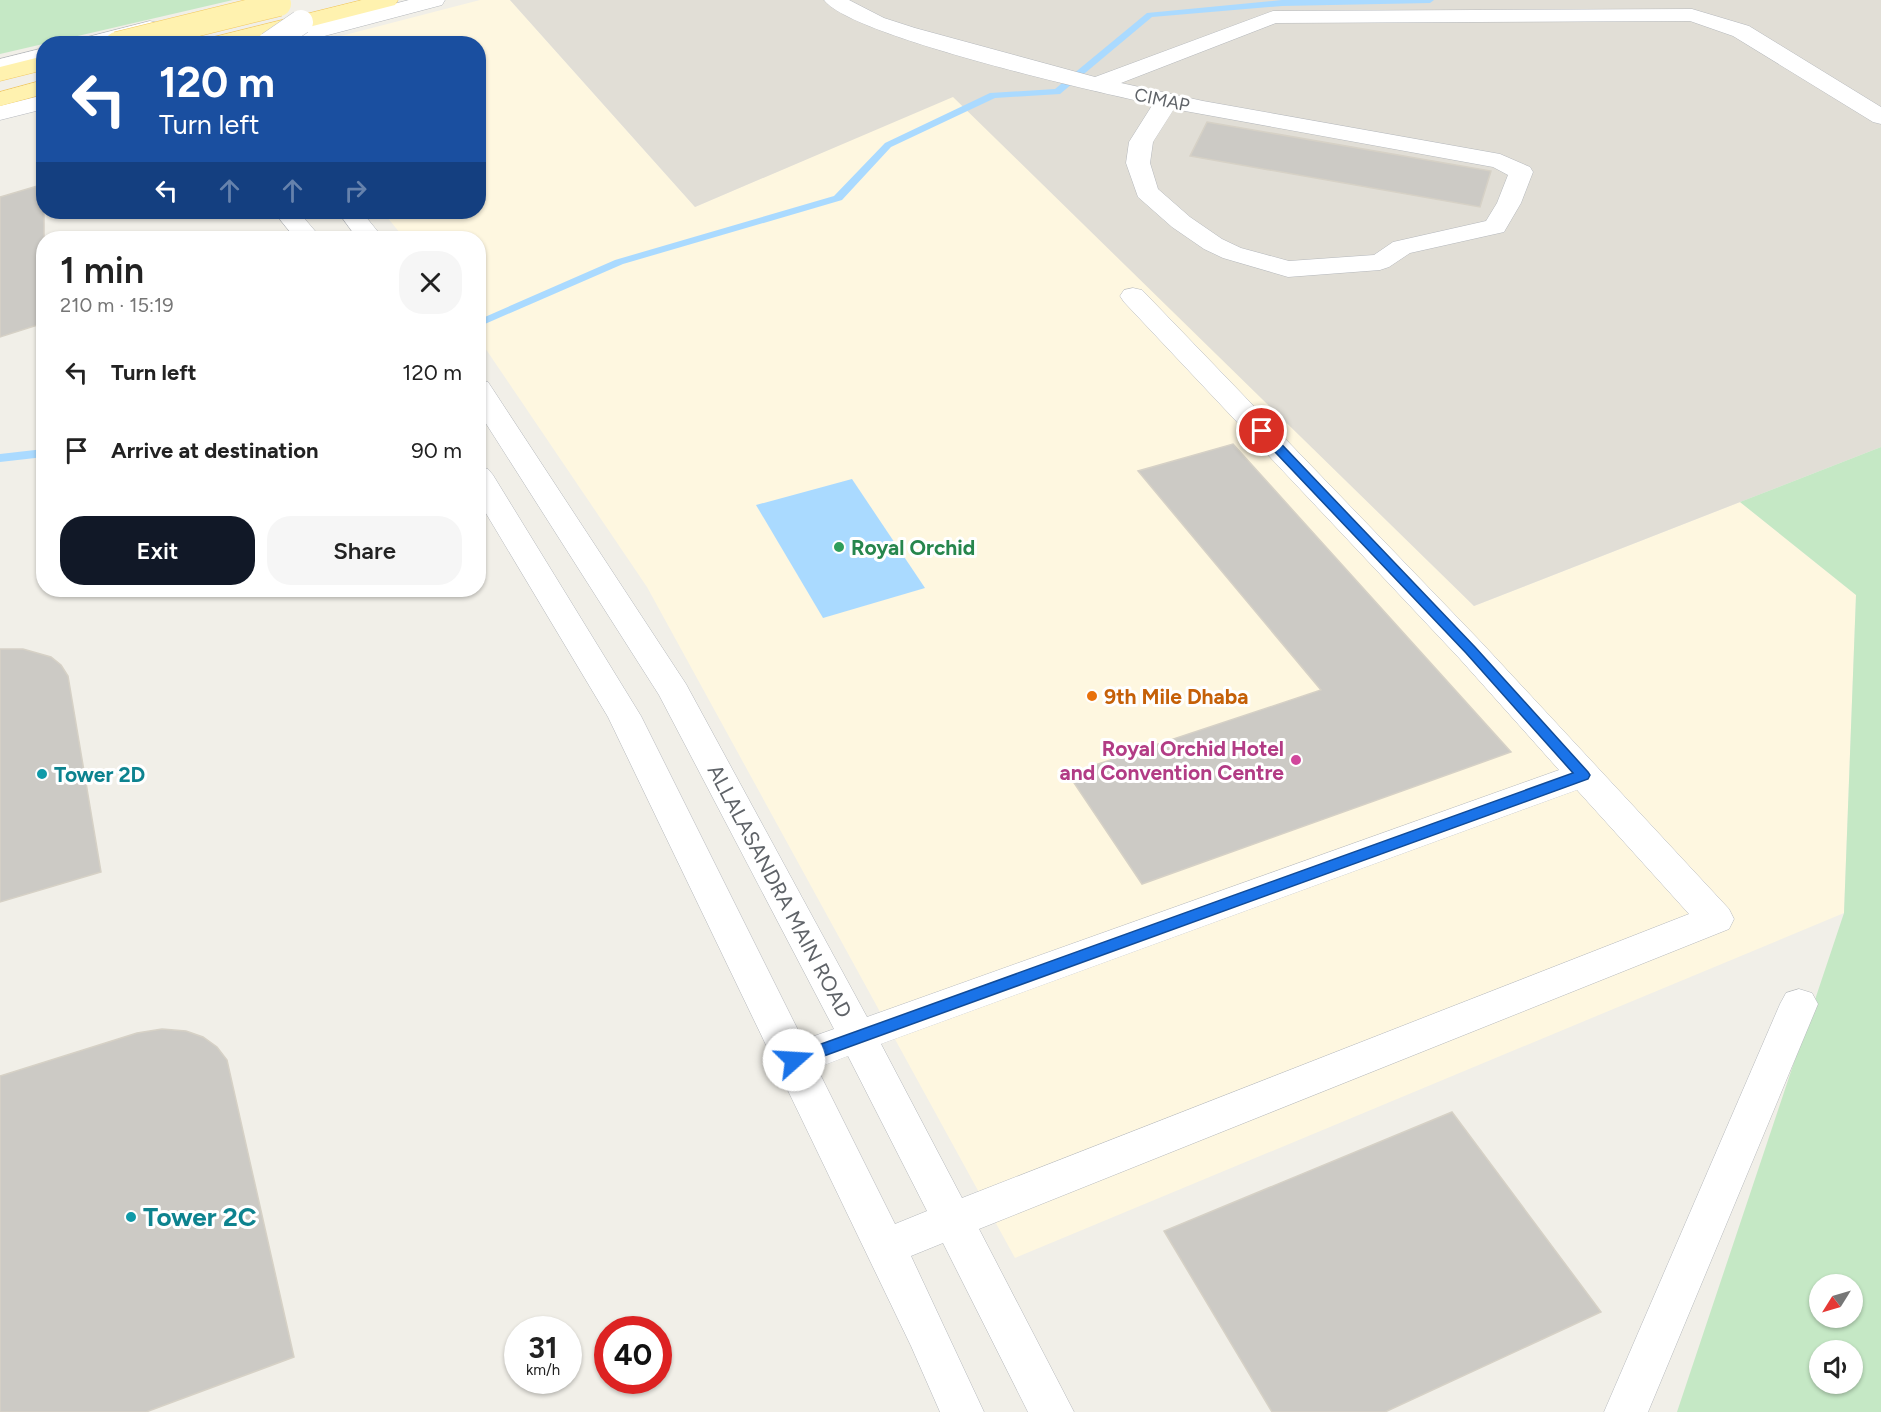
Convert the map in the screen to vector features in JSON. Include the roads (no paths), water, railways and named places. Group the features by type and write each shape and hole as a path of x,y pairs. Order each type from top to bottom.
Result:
{"main road":[{"path":"149,36 294,0"},
{"path":"246,36 387,0"},
{"path":"0,74 36,65"},
{"path":"0,99 36,89"}],"street":[{"path":"151,36 269,0"},
{"path":"298,36 434,0"},
{"name":"CIMAP","path":"834,0 848,10 877,23 1028,68 1167,101 1500,160 1521,172 1509,203 1495,227 1402,247 1380,262 1288,269 1232,253 1213,244 1181,222 1147,192 1138,163 1141,142 1167,101"},
{"path":"1096,85 1273,16 1692,15 1741,31 1881,117"},
{"path":"280,36 301,22"},
{"path":"0,66 36,57"},
{"path":"0,113 36,104"},
{"path":"292,219 302,231"},
{"path":"355,219 365,231"},
{"path":"885,1247 1716,919 1470,650 1133,296"},
{"name":"ALLALASANDRA MAIN ROAD","path":"486,400 674,692 858,1037 1052,1412"},
{"path":"486,497 624,716 885,1247 962,1412"},
{"path":"794,1060 1583,775"},
{"path":"1626,1412 1799,1004"}],"water":[{"name":"Royal Orchid","path":"852,479 925,588 823,618 756,505"}],"waterway":[{"path":"486,320 619,262 838,198 888,145 993,95 1057,92 1150,15 1282,3 1430,0"},
{"path":"0,458 36,454"}],"place":[{"name":"Royal Orchid","path":"839,547"},
{"name":"9th Mile Dhaba","path":"1092,696"},
{"name":"Royal Orchid Hotel and Convention Centre","path":"1296,760"},
{"name":"Tower 2D","path":"42,774"},
{"name":"Tower 2C","path":"131,1217"}]}
